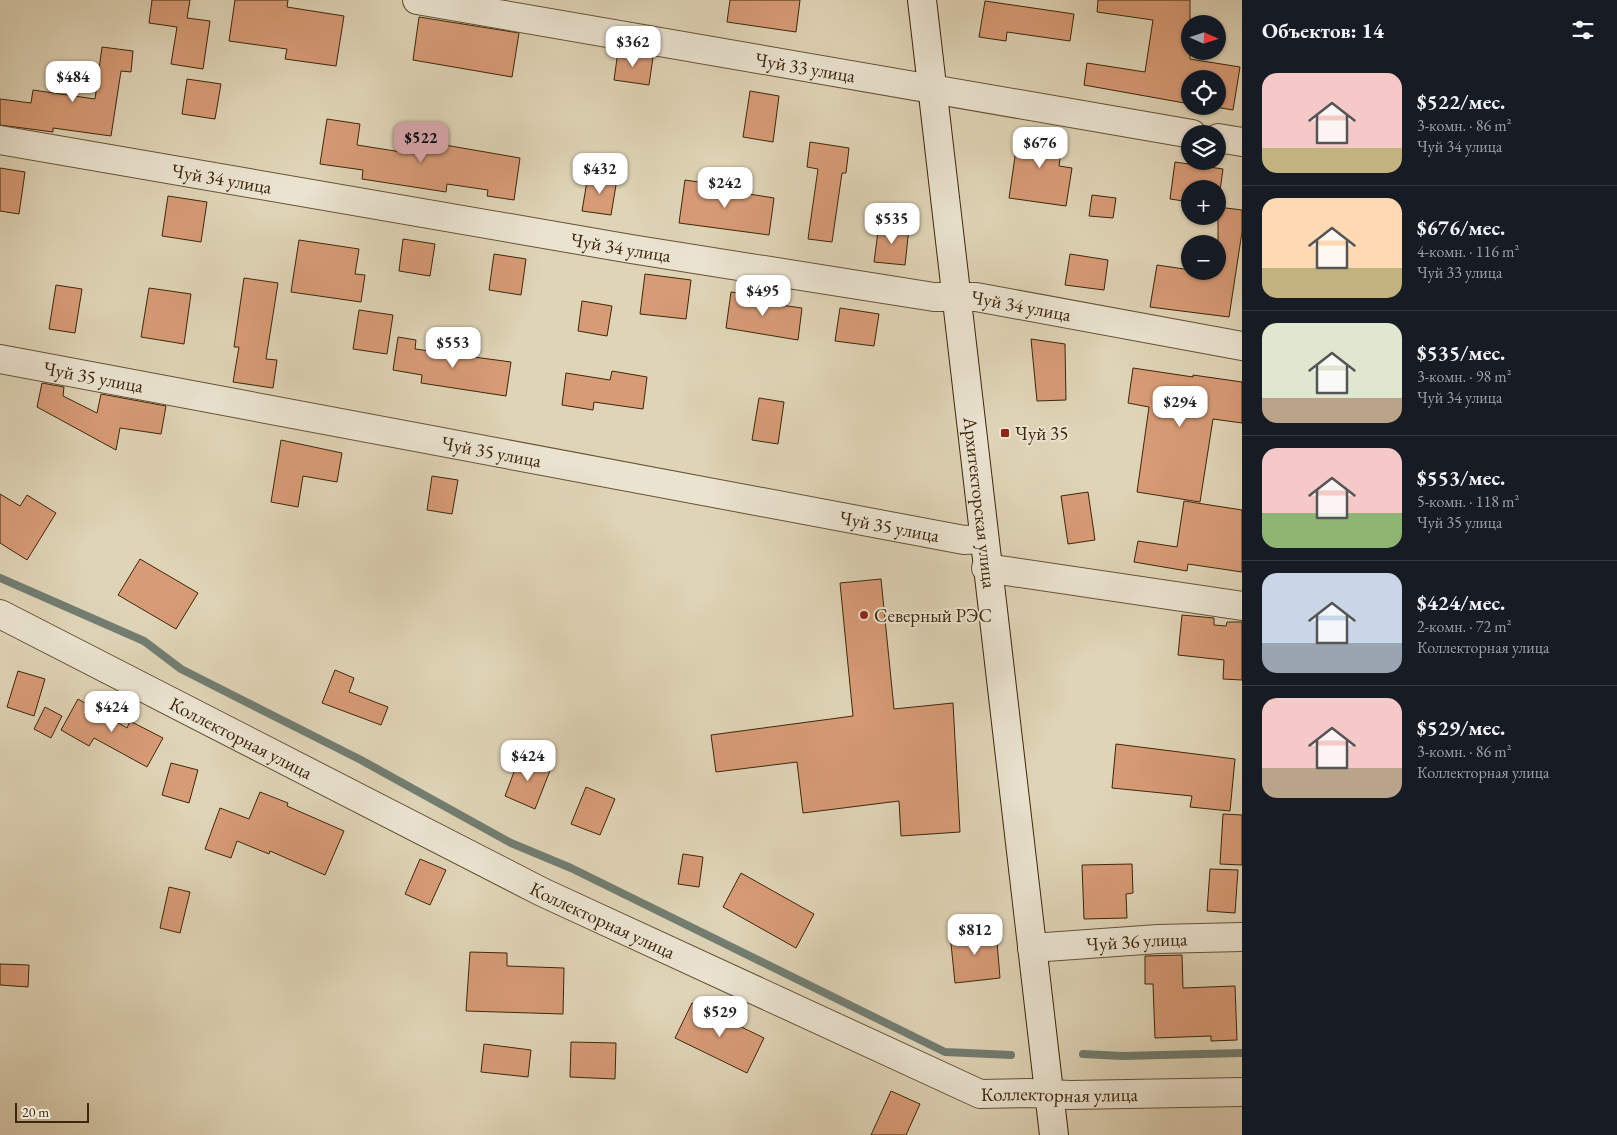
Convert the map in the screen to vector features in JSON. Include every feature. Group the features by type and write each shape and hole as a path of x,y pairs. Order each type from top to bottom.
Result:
{"street":[{"name":"Чуй 33 улица","path":"417,0 1181,132"},
{"name":"Архитекторская улица","path":"922,0 986,568 1054,1135"},
{"path":"1226,139 1242,142"},
{"name":"Чуй 34 улица","path":"0,140 631,249 934,297 976,298 1242,346"},
{"name":"Чуй 35 улица","path":"0,358 964,540 984,539"},
{"path":"986,568 1242,606"},
{"name":"Коллекторная улица","path":"0,614 542,892 980,1094 1242,1092"},
{"name":"Чуй 36 улица","path":"1032,948 1242,937"}],"building":[{"path":"152,0 190,0 187,18 210,21 203,69 171,64 177,27 149,23"},
{"path":"235,0 288,0 287,7 344,16 336,66 285,59 287,49 229,41"},
{"path":"730,0 800,0 796,32 727,22"},
{"path":"1098,0 1190,0 1190,15 1181,15 1181,60 1196,60 1240,67 1233,110 1226,109 1226,70 1181,70 1181,102 1084,85 1087,63 1145,72 1153,20 1097,12"},
{"path":"985,1 1074,14 1070,41 1007,32 1006,41 979,37"},
{"path":"419,17 519,33 512,77 413,60"},
{"path":"102,47 133,51 131,72 121,71 111,136 53,128 53,132 0,125 0,99 31,103 33,90 95,99"},
{"path":"618,51 653,57 649,85 614,80"},
{"path":"187,79 221,84 215,119 182,114"},
{"path":"750,91 779,96 773,142 743,137"},
{"path":"327,119 360,124 357,145 414,154 416,140 520,158 514,200 487,196 488,190 447,184 446,192 362,179 363,170 320,164"},
{"path":"1019,129 1063,136 1059,166 1072,168 1066,206 1009,198"},
{"path":"810,142 849,148 846,173 842,173 832,242 808,239 818,169 807,167"},
{"path":"1175,162 1181,163 1181,170 1223,170 1222,180 1181,180 1181,201 1170,199"},
{"path":"0,168 25,172 19,214 0,211"},
{"path":"588,175 617,179 611,215 582,211"},
{"path":"685,180 725,186 724,190 774,198 769,235 679,223"},
{"path":"1092,195 1116,198 1113,218 1089,216"},
{"path":"168,196 207,202 201,242 162,236"},
{"path":"1226,208 1242,210 1242,232 1229,317 1150,307 1157,265 1181,269 1181,280 1226,280 1226,235 1218,235 1218,225 1226,225"},
{"path":"879,224 909,228 905,265 874,262"},
{"path":"403,239 435,244 430,276 399,271"},
{"path":"299,240 359,249 355,274 365,275 361,302 291,292"},
{"path":"494,254 526,259 521,295 489,290"},
{"path":"1070,254 1108,260 1104,290 1065,285"},
{"path":"645,274 691,280 686,319 640,314"},
{"path":"244,278 278,283 266,359 277,360 273,388 233,382 239,347 234,347"},
{"path":"56,285 82,289 75,333 49,329"},
{"path":"149,288 191,294 184,344 141,337"},
{"path":"731,292 766,297 766,303 802,308 798,340 726,328"},
{"path":"582,301 612,306 607,336 578,331"},
{"path":"840,308 879,314 874,346 835,341"},
{"path":"359,310 393,315 387,354 353,349"},
{"path":"398,337 416,340 415,349 511,362 506,396 421,383 422,375 393,370"},
{"path":"1031,339 1065,344 1066,400 1037,401"},
{"path":"1133,368 1242,382 1242,423 1213,419 1200,502 1137,492 1149,407 1128,403"},
{"path":"612,371 647,377 643,409 594,402 593,410 562,405 566,373 610,380"},
{"path":"42,383 64,387 63,396 97,413 101,394 166,406 161,434 120,428 116,450 37,407"},
{"path":"759,398 784,402 778,444 752,440"},
{"path":"281,440 342,453 337,482 303,476 298,507 271,502"},
{"path":"432,476 458,480 452,514 427,510"},
{"path":"1088,492 1095,540 1068,544 1061,496"},
{"path":"0,494 20,506 27,495 56,513 27,560 0,543"},
{"path":"1184,501 1242,510 1242,572 1188,564 1187,571 1134,562 1138,541 1177,547"},
{"path":"140,559 198,593 176,629 118,595"},
{"path":"881,579 894,709 953,703 960,832 901,836 899,801 803,813 797,762 716,772 711,735 853,716 840,583"},
{"path":"1182,615 1214,618 1214,625 1226,626 1227,622 1242,622 1242,680 1223,679 1224,660 1178,655"},
{"path":"335,670 354,678 349,692 388,707 381,725 322,703"},
{"path":"18,671 45,679 34,716 7,707"},
{"path":"78,699 127,728 130,721 163,738 147,767 94,738 89,746 61,730"},
{"path":"45,707 62,716 51,738 34,729"},
{"path":"1116,744 1235,759 1230,811 1190,807 1192,796 1112,788"},
{"path":"520,756 551,768 535,809 505,796"},
{"path":"171,763 198,770 189,803 162,795"},
{"path":"586,787 615,799 600,835 571,824"},
{"path":"260,792 288,803 287,806 344,831 325,875 270,851 269,854 237,841 231,858 205,849 220,808 249,819"},
{"path":"1223,814 1242,815 1242,865 1220,864"},
{"path":"683,854 703,857 699,887 678,884"},
{"path":"420,859 446,870 430,905 405,894"},
{"path":"1132,864 1133,893 1126,894 1127,918 1084,919 1082,865"},
{"path":"1210,869 1238,870 1235,913 1207,911"},
{"path":"741,873 814,914 796,948 723,907"},
{"path":"169,887 190,892 180,933 160,928"},
{"path":"996,930 1000,978 955,983 950,934"},
{"path":"470,952 507,953 507,966 564,968 563,1014 466,1011"},
{"path":"1182,955 1183,988 1235,986 1237,1040 1211,1041 1211,1036 1155,1038 1153,984 1145,984 1145,956"},
{"path":"0,964 29,965 28,987 0,985"},
{"path":"692,1003 764,1038 747,1073 675,1038"},
{"path":"571,1042 616,1043 615,1079 570,1077"},
{"path":"484,1044 531,1050 528,1077 481,1072"},
{"path":"891,1091 920,1104 906,1135 871,1135"}],"waterway":[{"path":"0,578 144,641 181,669 361,760 511,843 571,868 945,1052 1011,1055"},
{"path":"1083,1054 1122,1056 1242,1053"}],"place":[{"name":"Чуй 35","path":"1005,433"},
{"name":"Северный РЭС","path":"864,615"}]}
